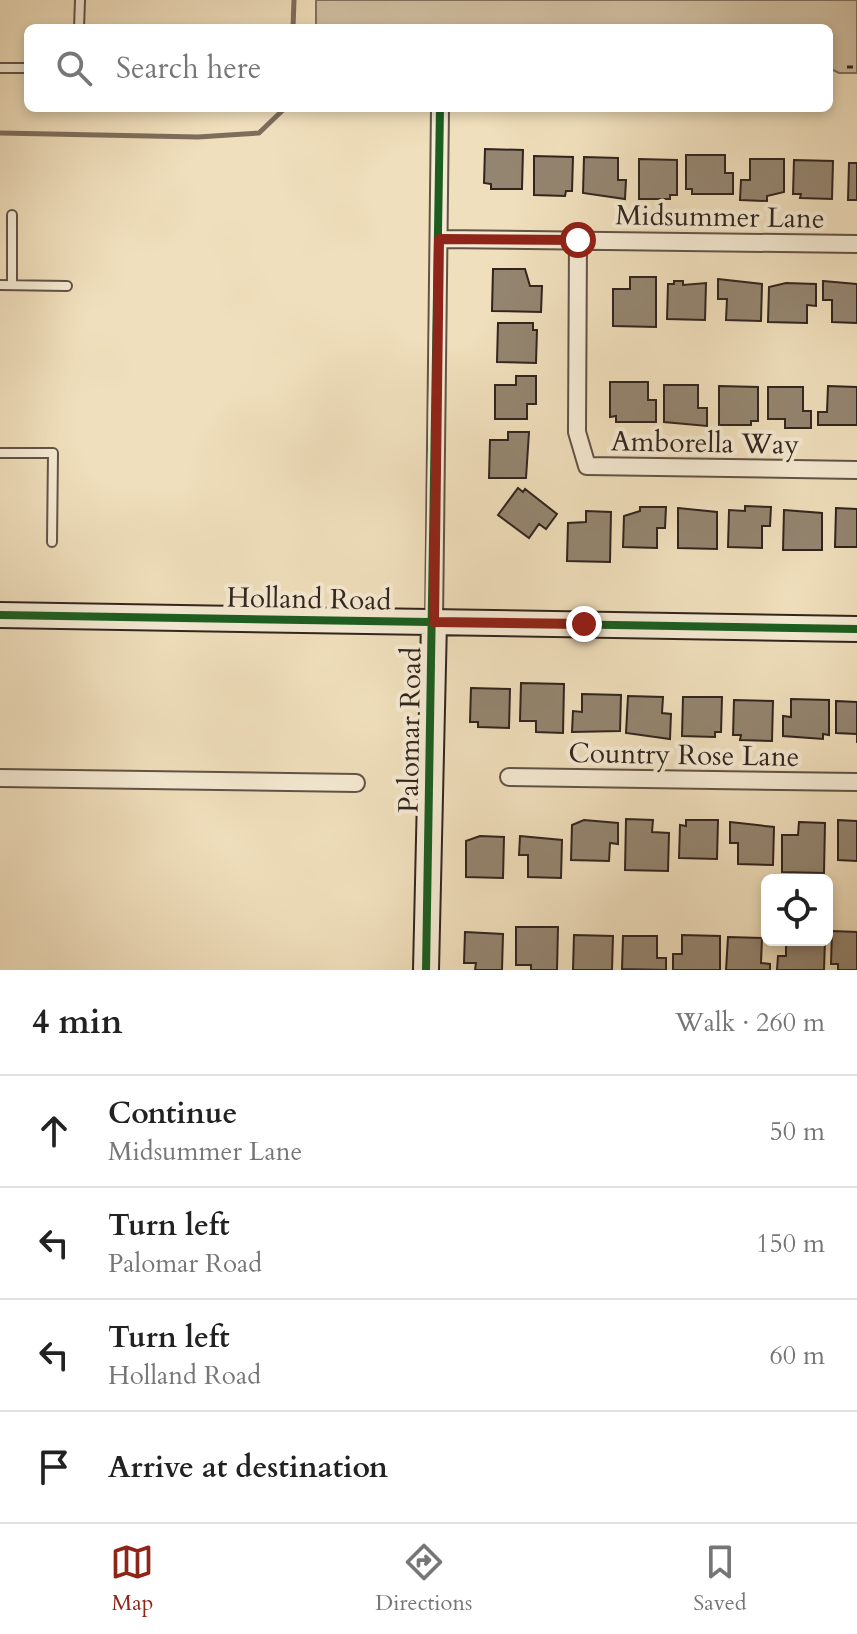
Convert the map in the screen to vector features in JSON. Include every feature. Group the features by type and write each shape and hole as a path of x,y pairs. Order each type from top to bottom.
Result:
{"main road":[{"name":"Holland Road","path":"0,615 857,629"},
{"name":"Palomar Road","path":"426,970 434,622"}],"street":[{"name":"Palomar Road","path":"434,622 440,112"},
{"name":"Midsummer Lane","path":"439,239 857,244"},
{"name":"Amborella Way","path":"578,240 577,432 587,466 857,470"},
{"name":"Country Rose Lane","path":"509,777 857,782"},
{"path":"0,778 356,783"}],"lane":[{"path":"79,24 80,0"},
{"path":"0,68 24,68"},
{"path":"12,215 12,285"},
{"path":"0,285 67,286"},
{"path":"0,453 53,453 52,542"}],"path":[{"path":"847,67 857,67"}],"shaded area":[{"path":"316,0 857,0 857,73 833,70 833,24 316,24"}],"building":[{"path":"485,149 523,150 522,189 491,189 491,184 484,183"},
{"path":"686,155 725,155 725,173 733,173 733,194 692,194 692,189 686,189"},
{"path":"534,156 573,157 572,191 566,191 565,196 534,195"},
{"path":"584,157 618,158 618,180 626,180 625,199 583,193"},
{"path":"639,159 677,160 677,195 670,195 670,199 639,199"},
{"path":"750,159 784,159 784,192 767,196 767,201 740,200 741,180 750,180"},
{"path":"794,160 833,161 832,199 800,198 801,194 793,194"},
{"path":"849,163 857,163 857,200 848,200"},
{"path":"493,269 525,269 530,286 542,286 541,312 492,311"},
{"path":"630,277 656,277 656,327 613,326 613,289 630,289"},
{"path":"718,279 762,284 761,321 726,320 727,299 718,299"},
{"path":"674,281 683,281 683,285 706,283 705,320 667,319 668,284 674,284"},
{"path":"823,281 857,284 857,323 832,322 832,300 823,300"},
{"path":"786,283 816,284 816,306 807,305 807,323 768,322 769,287"},
{"path":"498,323 533,323 533,330 537,330 536,363 497,362"},
{"path":"516,376 536,376 536,404 527,404 527,419 495,419 495,385 516,385"},
{"path":"610,382 648,382 648,400 656,400 656,422 616,422 616,416 610,417"},
{"path":"664,385 698,385 698,408 707,408 707,426 664,422"},
{"path":"719,386 758,387 758,421 751,421 751,425 719,425"},
{"path":"828,386 857,387 857,425 818,425 818,412 827,412"},
{"path":"768,387 803,387 803,411 811,411 811,428 785,428 785,419 768,419"},
{"path":"508,432 529,432 526,478 489,478 490,440 508,440"},
{"path":"518,488 523,492 525,489 557,514 546,529 539,524 529,538 498,515"},
{"path":"745,506 771,507 770,526 762,526 762,548 728,547 729,510 745,511"},
{"path":"640,507 666,507 665,528 657,528 657,548 623,547 624,516 640,511"},
{"path":"678,508 717,512 717,549 678,548"},
{"path":"836,508 857,509 857,547 835,547"},
{"path":"784,510 822,513 822,550 783,550"},
{"path":"586,511 611,512 610,562 567,561 568,523 586,522"},
{"path":"521,683 564,684 563,733 536,732 536,721 520,721"},
{"path":"471,688 510,689 509,728 478,727 478,722 470,722"},
{"path":"582,694 621,695 620,731 572,732 573,711 582,712"},
{"path":"628,696 663,697 662,713 671,714 670,739 626,733"},
{"path":"683,697 722,697 721,732 715,732 715,737 682,736"},
{"path":"791,699 829,700 829,735 823,734 823,739 783,736 783,716 791,717"},
{"path":"734,700 773,701 772,741 740,740 741,735 733,735"},
{"path":"836,701 857,702 857,734 836,733"},
{"path":"626,819 653,820 652,832 669,833 668,871 625,870"},
{"path":"584,820 618,823 618,844 610,843 609,861 571,860 572,825"},
{"path":"686,820 718,820 717,859 679,858 680,825 686,826"},
{"path":"838,820 857,821 857,861 838,860"},
{"path":"730,822 774,827 773,865 738,864 738,843 730,843"},
{"path":"799,822 825,823 824,873 782,872 782,835 798,835"},
{"path":"480,836 504,837 503,878 466,877 466,841"},
{"path":"520,836 562,840 561,878 528,877 528,855 519,855"},
{"path":"516,927 558,927 557,970 531,970 531,965 516,965"},
{"path":"833,931 857,932 857,970 838,970 838,964 831,964"},
{"path":"465,932 503,934 502,970 475,970 476,963 464,963"},
{"path":"574,935 613,936 612,970 573,970"},
{"path":"682,935 720,936 720,970 673,970 673,954 682,954"},
{"path":"623,936 657,936 657,958 666,958 666,970 622,969"},
{"path":"728,937 761,938 761,963 770,964 770,970 726,970"},
{"path":"786,946 825,946 824,970 777,970 778,956 786,956"}],"waterway":[{"path":"293,24 294,0"},
{"path":"0,133 198,137 259,133 281,112"}],"cycle path":[{"path":"426,970 440,112"},
{"path":"0,615 857,629"}],"route":[{"path":"578,240 439,239 434,622 584,624"}]}
